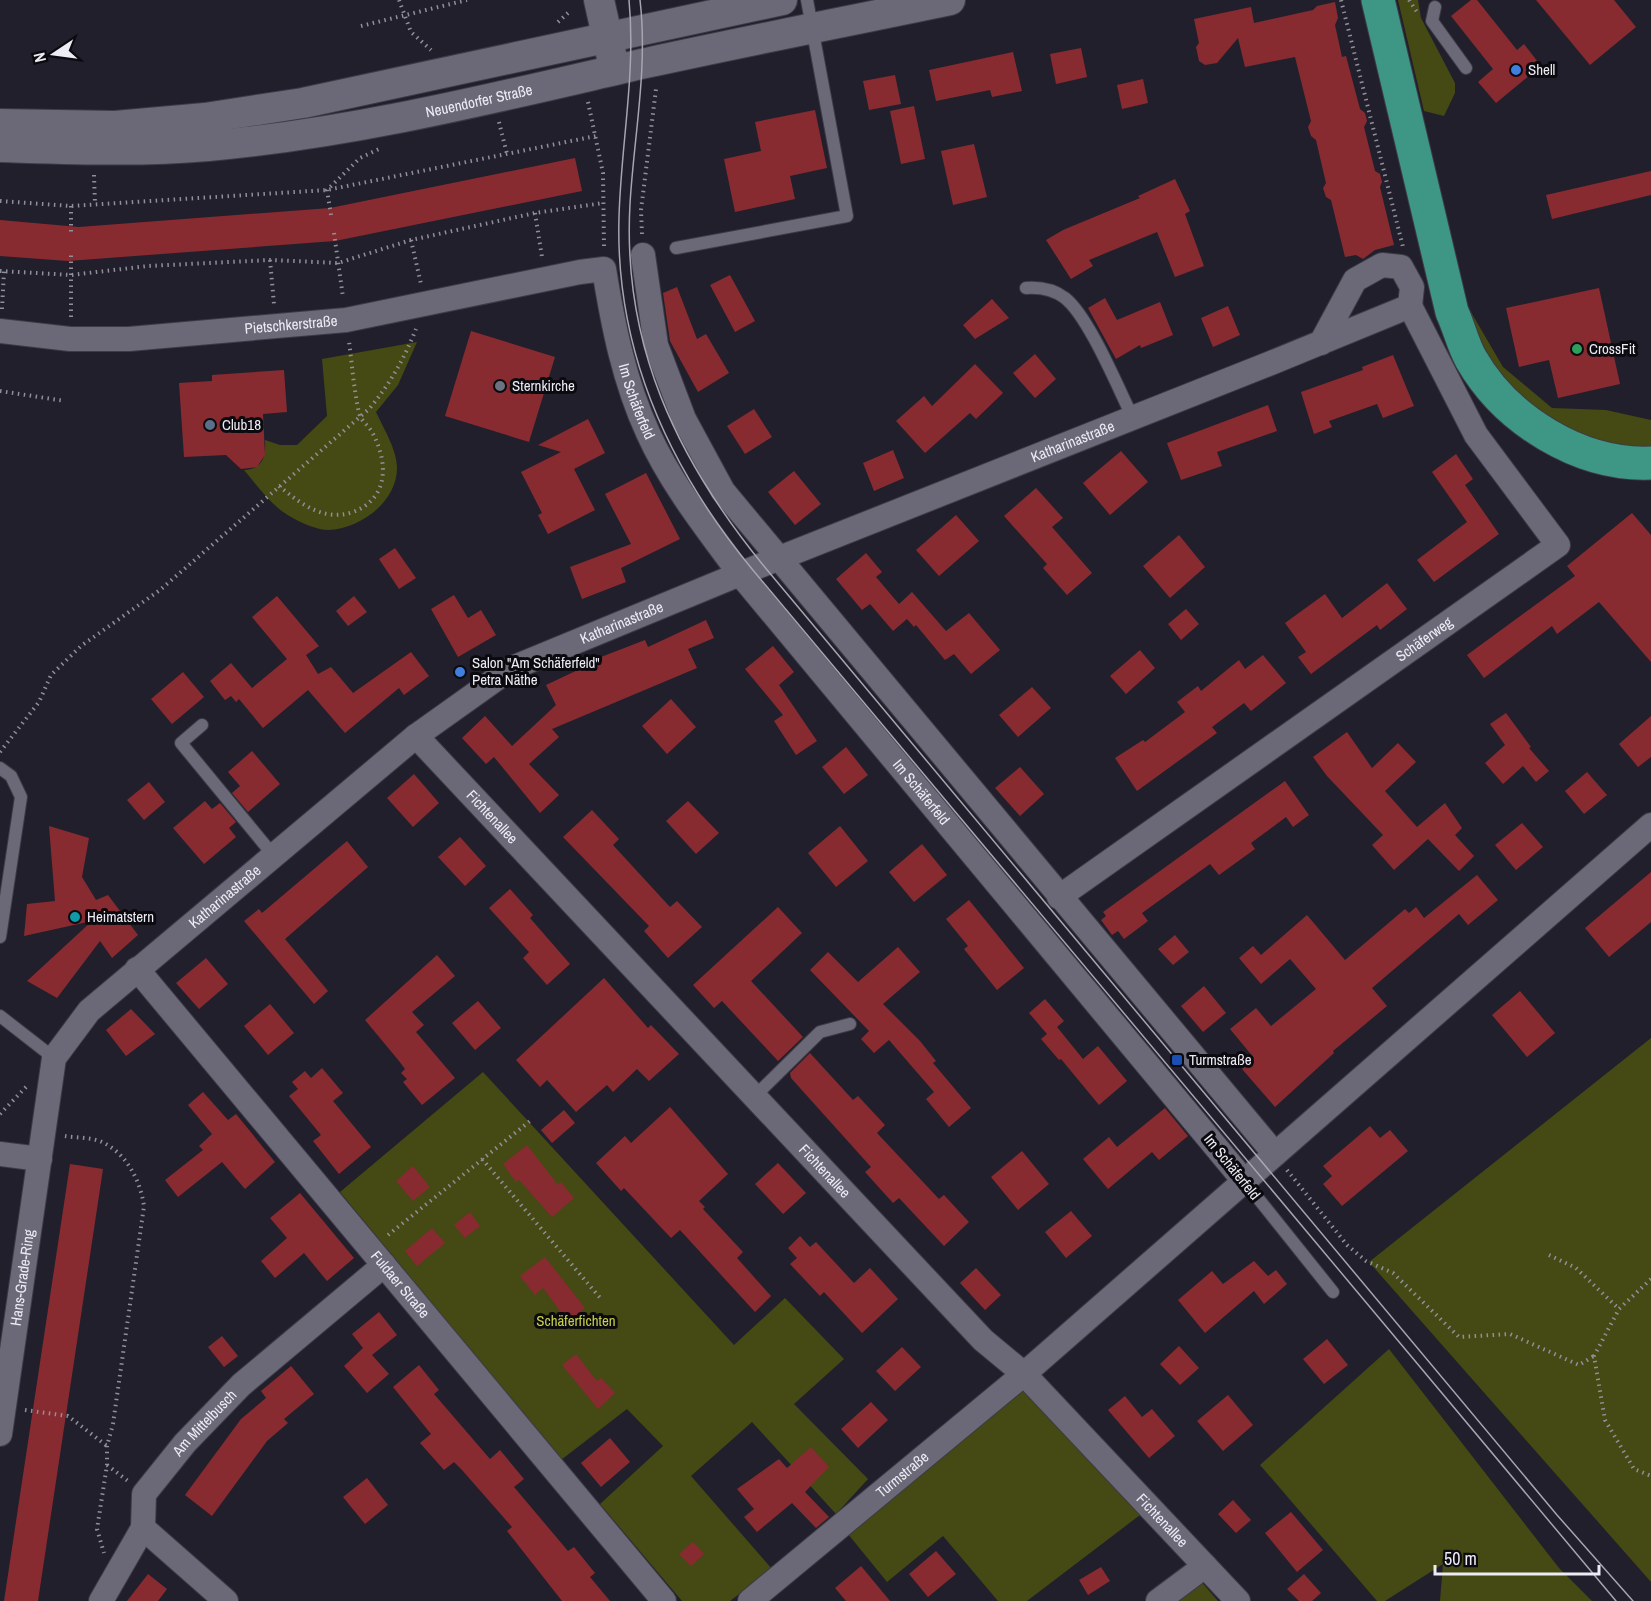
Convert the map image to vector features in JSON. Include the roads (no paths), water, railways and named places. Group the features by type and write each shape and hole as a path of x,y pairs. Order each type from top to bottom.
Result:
{"highway":[{"path":"1378,0 1452,312 1471,358 1492,387 1521,417 1561,444 1612,460 1651,463"}],"street":[{"path":"598,0 615,71"},
{"path":"0,124 115,126 205,118 303,104 608,39 674,12 782,0"},
{"name":"Neuendorfer Straße","path":"0,147 118,151 208,146 319,132 950,0"},
{"path":"674,12 685,55"},
{"path":"643,255 646,292 656,345 684,419 723,491 1275,1154"},
{"path":"1321,343 1354,280 1382,265 1401,267 1412,287 1410,306"},
{"name":"Pietschkerstraße","path":"0,331 70,339 129,339 346,320 546,278 604,269"},
{"name":"Im Schäferfeld","path":"604,269 616,343 647,432 690,506 740,574 1245,1182"},
{"name":"Katharinastraße","path":"40,1159 54,1058 88,1011 416,736 510,669 740,574 1410,306"},
{"name":"Schäferweg","path":"1059,897 1558,545 1476,435 1410,306"},
{"name":"Fichtenallee","path":"416,736 983,1340 1024,1374 1238,1601"},
{"name":"Turmstraße","path":"750,1601 1024,1374 1651,825"},
{"name":"Fuldaer Straße","path":"137,969 664,1601"},
{"path":"0,1154 40,1159"},
{"name":"Hans-Grade-Ring","path":"0,1434 40,1159"},
{"name":"Am Mittelbusch","path":"142,1528 144,1494 185,1443 241,1385 378,1257"},
{"path":"101,1601 142,1528 226,1601"},
{"path":"1158,1601 1205,1566"}],"lane":[{"path":"676,248 847,216 807,0"},
{"path":"1435,7 1432,21 1466,68"},
{"path":"1026,288 1041,286 1063,296 1078,311 1133,418"},
{"path":"202,725 181,743 274,856"},
{"path":"0,768 11,776 21,797 0,937"},
{"path":"0,1016 54,1058"},
{"path":"754,1096 820,1032 850,1024"},
{"name":"Im Schäferfeld","path":"1245,1182 1334,1292"}],"tram line":[{"path":"629,0 631,54 619,217 620,266 626,314 637,360 653,405 672,448 696,490 722,530 752,569 1616,1601"},
{"path":"640,0 641,77 630,204 630,255 635,304 646,352 661,397 704,483 732,525 763,565 1557,1515 1633,1601"}],"place":[{"name":"Shell","path":"1516,70"},
{"name":"CrossFit","path":"1577,349"},
{"name":"Sternkirche","path":"500,386"},
{"name":"Club18","path":"210,425"},
{"name":"Salon \"Am Schäferfeld\" Petra Näthe","path":"460,672"},
{"name":"Heimatstern","path":"75,917"},
{"name":"Turmstraße","path":"1177,1060"}],"park label":[{"name":"Schäferfichten","path":"576,1321"}]}
